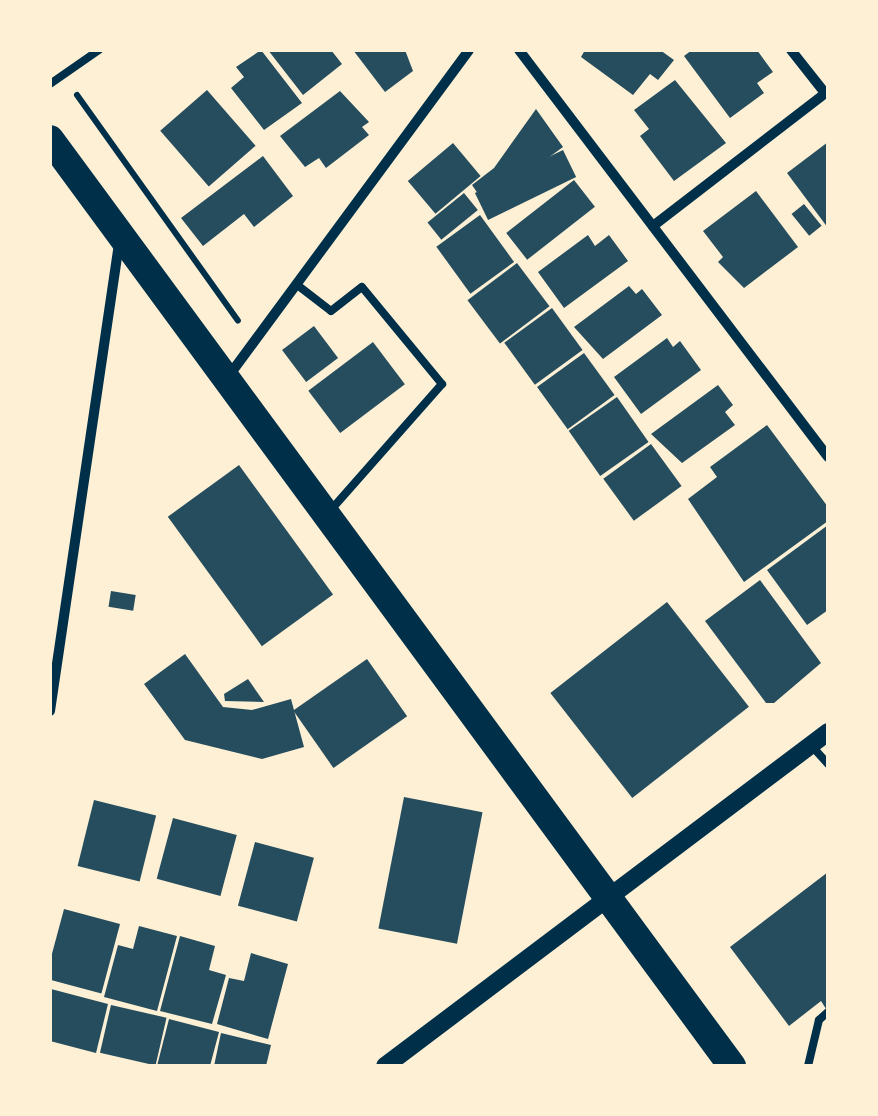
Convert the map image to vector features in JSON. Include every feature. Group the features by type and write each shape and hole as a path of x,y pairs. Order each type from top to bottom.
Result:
{"highway":[{"path":"50,139 732,1066"}],"street":[{"path":"227,378 469,50"},
{"path":"519,50 828,457"},
{"path":"653,226 826,92 791,50"},
{"path":"50,711 120,233"},
{"path":"801,421 814,411"},
{"path":"386,1066 607,894 828,732"}],"lane":[{"path":"50,84 99,50"},
{"path":"296,284 331,311 362,287 442,384 355,490 327,514"},
{"path":"810,744 828,764"},
{"path":"808,1066 819,1020 828,1012"}],"path":[{"path":"63,76 253,343"}],"building":[{"path":"261,50 302,103 264,130 231,88 244,77 236,67"},
{"path":"268,50 331,50 342,64 303,95"},
{"path":"353,50 405,50 413,71 385,92"},
{"path":"585,50 660,50 674,60 658,80 650,74 633,95 581,57"},
{"path":"692,50 757,50 773,72 757,83 764,93 730,118 684,56"},
{"path":"675,80 726,143 674,181 640,136 649,129 634,110"},
{"path":"207,90 256,146 209,187 160,131"},
{"path":"340,91 369,122 362,127 369,135 326,168 319,158 305,167 280,136"},
{"path":"536,109 563,147 485,204 472,185 494,168"},
{"path":"828,142 828,228 787,173"},
{"path":"453,143 481,176 435,214 408,181"},
{"path":"563,150 576,177 488,220 475,193"},
{"path":"263,156 293,196 254,227 244,214 203,246 181,218"},
{"path":"574,180 595,207 527,260 506,233"},
{"path":"756,191 798,247 744,288 718,262 723,257 703,231"},
{"path":"464,193 478,210 441,240 427,223"},
{"path":"804,204 822,226 809,236 792,214"},
{"path":"480,215 514,262 470,294 436,247"},
{"path":"588,235 595,246 609,235 628,261 564,308 538,272"},
{"path":"517,263 549,306 500,343 467,300"},
{"path":"629,286 636,294 642,289 662,315 603,359 574,327"},
{"path":"552,308 583,350 535,385 504,343"},
{"path":"314,326 338,358 306,382 282,350"},
{"path":"667,338 673,347 680,341 701,370 641,414 614,377"},
{"path":"373,342 405,384 340,433 308,391"},
{"path":"584,353 615,395 568,429 537,387"},
{"path":"718,385 733,405 725,412 735,425 682,463 651,434"},
{"path":"617,397 649,442 600,476 569,431"},
{"path":"767,425 828,507 828,521 744,582 688,499 717,477 710,467"},
{"path":"651,444 682,486 634,521 603,479"},
{"path":"239,465 333,594 262,646 168,517"},
{"path":"828,525 828,610 807,625 767,570"},
{"path":"760,580 821,663 774,703 766,703 705,621"},
{"path":"111,591 136,595 133,611 108,607"},
{"path":"667,602 749,707 632,798 550,693"},
{"path":"185,654 223,707 252,710 291,699 304,747 262,759 185,740 144,684"},
{"path":"367,659 407,716 333,768 293,711"},
{"path":"248,679 264,702 225,701 224,694"},
{"path":"404,797 483,812 457,944 378,929"},
{"path":"94,800 156,815 140,881 78,866"},
{"path":"173,818 237,835 220,896 157,879"},
{"path":"255,842 314,858 297,922 238,906"},
{"path":"828,872 828,1012 821,1001 789,1026 730,947"},
{"path":"64,909 120,924 101,994 50,980 50,961"},
{"path":"139,926 177,936 157,1011 104,997 118,945 133,949"},
{"path":"180,936 215,946 209,970 226,975 212,1024 160,1011"},
{"path":"251,953 288,964 268,1039 217,1024 229,978 244,981"},
{"path":"51,989 108,1004 96,1053 50,1041"},
{"path":"111,1005 167,1018 156,1066 100,1053"},
{"path":"169,1019 219,1032 210,1066 157,1066"},
{"path":"221,1033 271,1045 266,1066 214,1066"}]}
